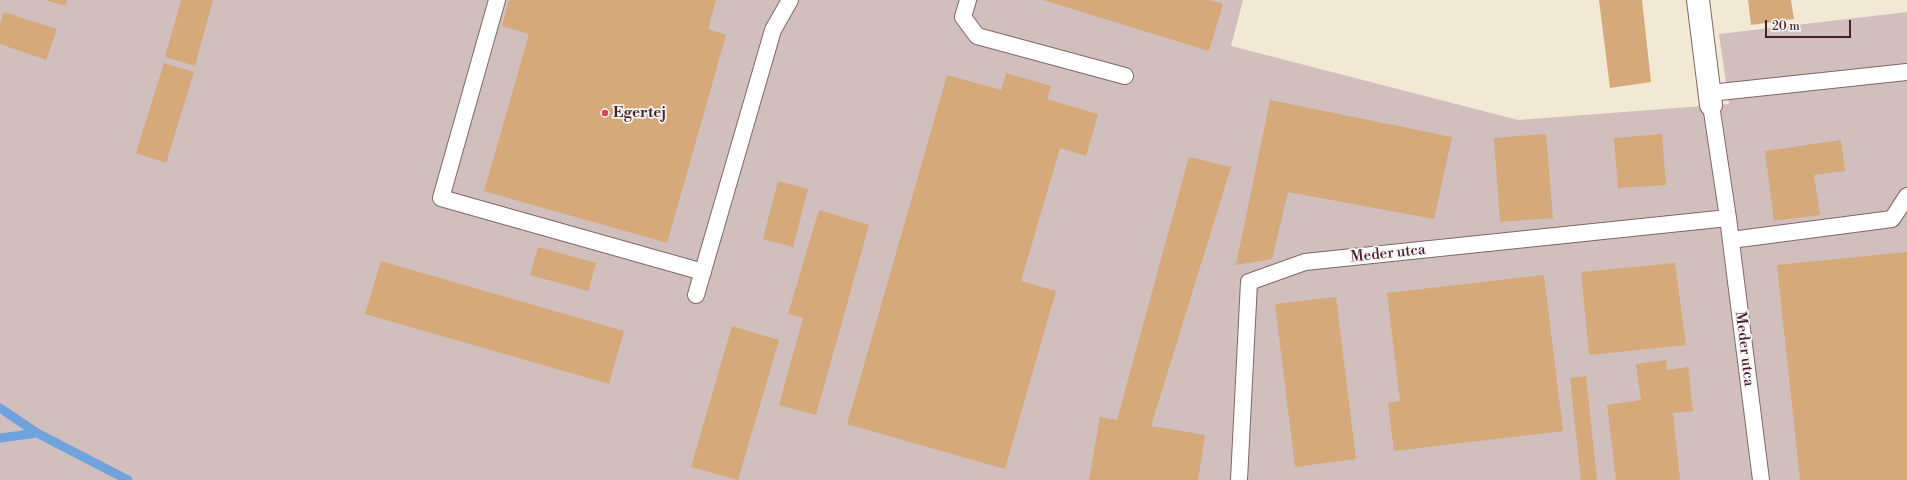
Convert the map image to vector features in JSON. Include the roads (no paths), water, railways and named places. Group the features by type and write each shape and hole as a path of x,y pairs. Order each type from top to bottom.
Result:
{"street":[{"name":"Meder utca","path":"1698,0 1711,99"}],"lane":[{"path":"497,0 441,198 703,272"},
{"path":"696,295 773,30 790,0"},
{"path":"968,0 963,17 977,36 1125,76"},
{"path":"1711,99 1907,72"},
{"name":"Meder utca","path":"1711,99 1731,240 1761,480"},
{"path":"1731,240 1892,219 1907,196"},
{"name":"Meder utca","path":"1239,480 1249,282 1305,262 1728,218"}],"waterway":[{"path":"0,408 37,433 128,480"},
{"path":"0,438 37,433"}],"place":[{"name":"Egertej","path":"605,113"}]}
